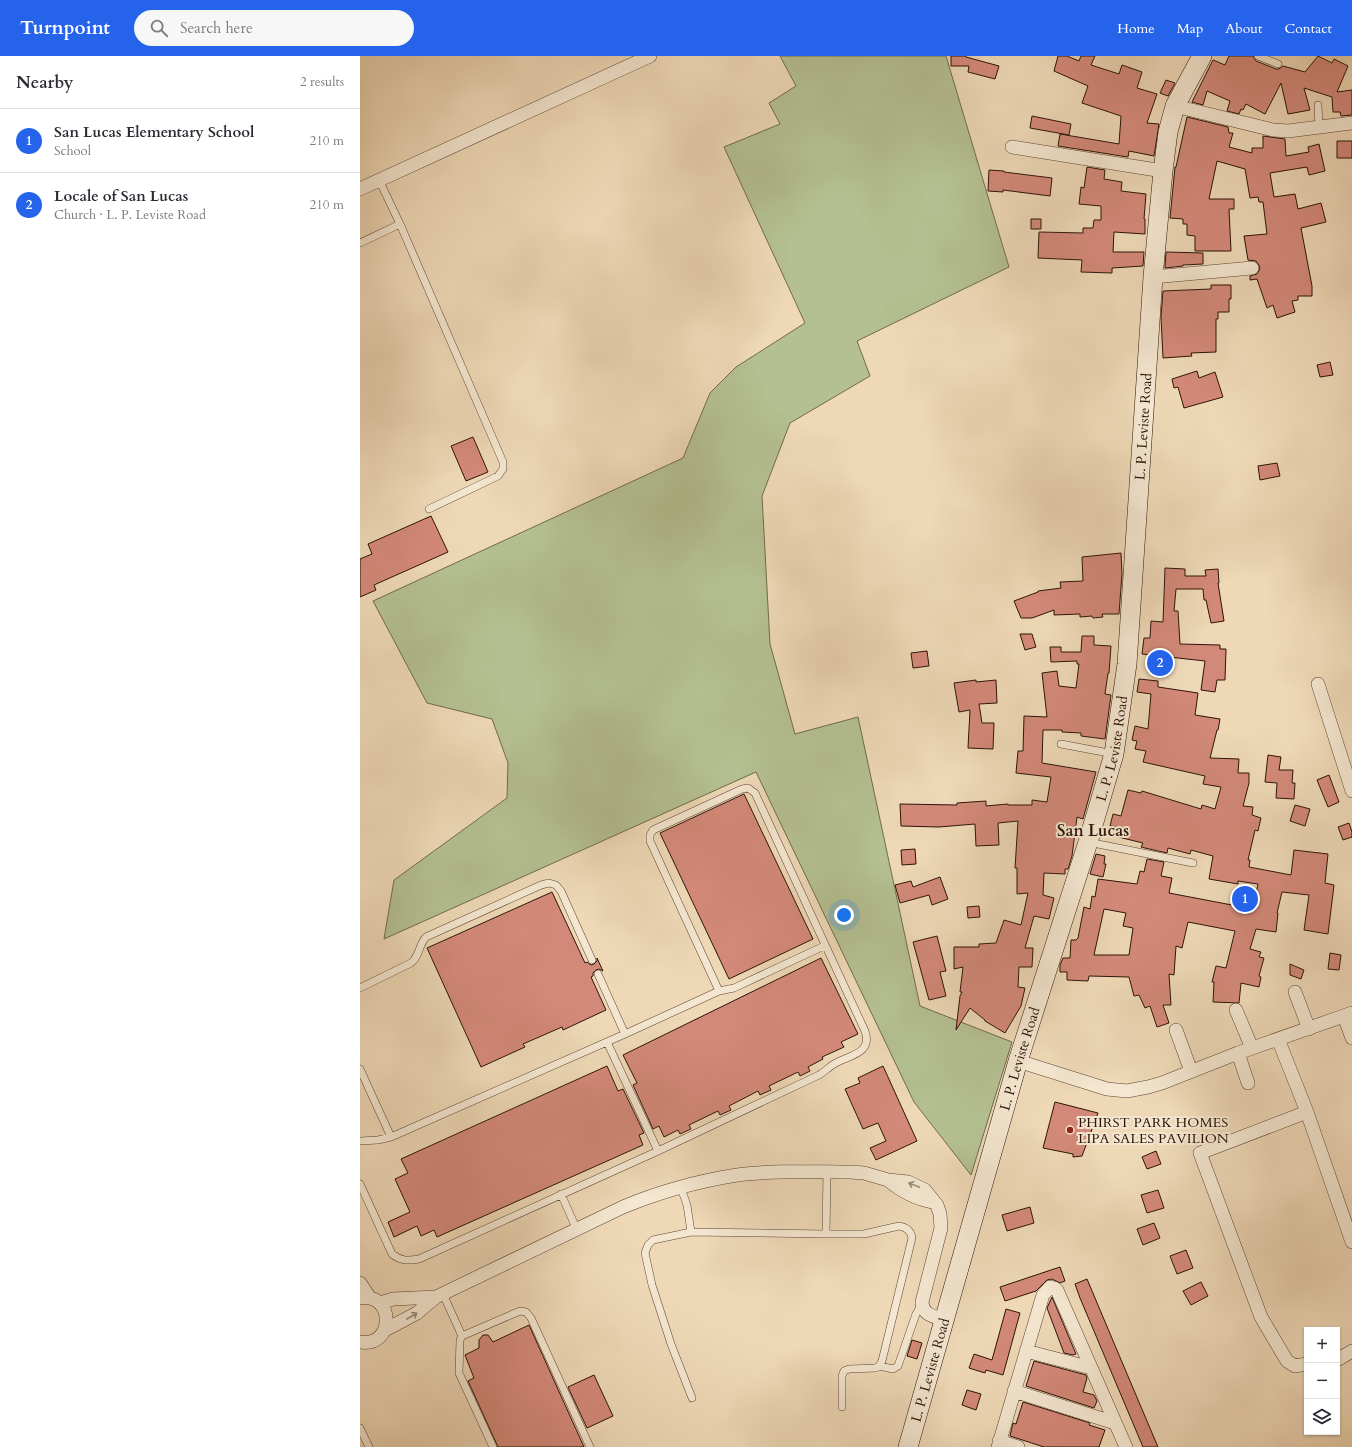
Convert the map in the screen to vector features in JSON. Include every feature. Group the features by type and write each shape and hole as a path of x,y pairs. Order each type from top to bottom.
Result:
{"main road":[{"name":"L. P. Leviste Road","path":"908,1447 1018,1061 1088,842 1114,754 1127,664 1153,277 1163,171 1168,132 1175,106 1202,56"}],"street":[{"path":"360,189 650,56"},
{"path":"1175,106 1273,130 1288,131 1352,123"},
{"path":"1012,147 1163,171"},
{"path":"1153,277 1252,268"},
{"path":"1318,684 1352,791"},
{"path":"1296,992 1309,1029"},
{"path":"1236,1010 1252,1048"},
{"path":"1018,1061 1107,1089 1127,1091 1148,1087 1238,1053 1348,1015 1352,1038"},
{"path":"1176,1030 1191,1071"},
{"path":"1278,1039 1307,1112 1352,1242"},
{"path":"1238,1053 1248,1083"},
{"path":"1304,1364 1295,1366 1287,1361 1261,1317 1200,1153 1307,1112"},
{"path":"385,1330 417,1313 439,1296 631,1204 708,1181 745,1174 769,1173 857,1172 888,1180 904,1192 922,1200 933,1202 939,1210 941,1228 923,1296 922,1308 926,1313 945,1320"},
{"path":"360,1283 370,1300 385,1311 387,1317 387,1324 381,1336 376,1340 360,1342"},
{"path":"1018,1447 998,1444 1043,1295 1050,1287 1057,1290 1126,1447"},
{"path":"370,1300 439,1296"},
{"path":"1026,1351 1091,1368"},
{"path":"1340,1358 1352,1351"},
{"path":"1014,1391 1115,1423"}],"lane":[{"path":"1258,56 1278,64"},
{"path":"1318,105 1319,127"},
{"path":"379,180 400,224 503,462 503,469 498,476 429,509"},
{"path":"360,243 400,224"},
{"path":"1061,744 1114,754"},
{"path":"360,1184 392,1254 399,1260 408,1261 419,1259 658,1151 819,1075 833,1064 863,1049 867,1042 865,1031 824,946 755,793 748,788 742,789 653,830 650,835 650,841 719,991"},
{"path":"1088,842 1193,862"},
{"path":"360,988 411,963 416,958 420,945 426,937 533,888 549,883 556,885 561,891 592,960"},
{"path":"360,1141 378,1140 391,1137 719,991 734,988 824,946"},
{"path":"598,974 625,1034"},
{"path":"607,1042 658,1151"},
{"path":"360,1069 391,1137"},
{"path":"826,1234 827,1172"},
{"path":"682,1188 687,1205 691,1232"},
{"path":"561,1194 577,1230"},
{"path":"692,1398 657,1300 645,1253 648,1245 654,1240 691,1232 864,1234 899,1226 906,1228 911,1234 912,1242 882,1361 879,1366"},
{"path":"439,1296 462,1336 459,1345 459,1373 493,1447"},
{"path":"842,1407 842,1376 844,1371 850,1369 872,1369 879,1366 893,1369 898,1366 916,1314 922,1308"},
{"path":"462,1336 518,1312 523,1311 528,1314 590,1447"},
{"path":"360,1428 369,1447"}],"green space":[{"path":"780,56 946,56 1009,267 857,341 870,376 790,423 762,496 770,644 795,734 858,717 920,1006 1012,1042 971,1175 914,1102 756,772 384,939 394,880 507,798 508,763 492,719 427,703 373,601 683,458 710,393 736,367 805,323 724,147 780,124 769,103 796,86"}],"building":[{"path":"951,56 966,56 999,66 995,79 968,72 969,66 951,66"},
{"path":"1058,56 1067,56 1079,61 1081,56 1095,56 1091,65 1119,74 1122,65 1142,72 1137,88 1157,94 1147,123 1159,124 1154,156 1129,151 1128,157 1058,146 1060,134 1119,144 1121,116 1082,103 1088,86 1054,71"},
{"path":"1229,56 1253,56 1256,61 1276,69 1283,66 1305,72 1318,56 1332,63 1334,59 1348,66 1337,92 1352,90 1352,115 1341,116 1340,112 1333,112 1332,97 1304,88 1310,110 1288,114 1281,83 1265,114 1246,104 1243,110 1241,109 1239,114 1227,111 1230,101 1207,91 1203,105 1192,102 1213,60 1225,65"},
{"path":"1166,80 1175,83 1168,96 1160,93"},
{"path":"1032,116 1071,124 1069,135 1030,128"},
{"path":"1187,117 1228,127 1229,133 1233,133 1229,147 1252,153 1252,148 1263,148 1263,136 1285,139 1286,156 1309,152 1308,147 1319,144 1325,171 1309,175 1307,167 1270,173 1274,197 1295,194 1298,209 1321,203 1326,222 1301,228 1312,286 1312,296 1298,296 1298,300 1292,301 1295,312 1277,318 1273,305 1267,308 1257,279 1250,280 1250,276 1257,274 1260,267 1256,261 1248,260 1244,236 1267,234 1263,202 1259,202 1258,197 1250,198 1245,169 1217,161 1209,199 1234,199 1234,209 1229,209 1231,251 1195,251 1195,236 1187,235 1187,224 1183,224 1183,219 1170,218 1175,167"},
{"path":"1337,141 1352,141 1352,158 1337,158"},
{"path":"1087,167 1105,170 1104,179 1122,182 1121,191 1146,194 1144,219 1145,234 1114,232 1113,252 1144,252 1143,266 1112,268 1112,273 1081,272 1082,260 1038,258 1039,232 1083,233 1083,228 1093,228 1094,220 1101,220 1101,206 1079,204 1081,187 1084,188"},
{"path":"989,170 1052,178 1050,196 1003,190 1003,192 988,191"},
{"path":"1031,219 1041,219 1041,229 1031,229"},
{"path":"1166,252 1203,253 1203,264 1165,268"},
{"path":"1211,285 1231,285 1229,312 1218,312 1218,319 1216,319 1216,352 1191,353 1192,356 1163,358 1161,317 1163,291 1211,289"},
{"path":"1330,362 1333,375 1320,377 1317,365"},
{"path":"1197,371 1199,378 1215,372 1223,397 1184,408 1178,387 1174,388 1172,379"},
{"path":"473,437 488,472 466,481 451,446"},
{"path":"1277,463 1280,476 1260,480 1258,466"},
{"path":"431,516 448,552 374,585 376,590 360,597 360,559 372,554 368,544"},
{"path":"1121,553 1122,574 1119,614 1102,614 1103,617 1093,618 1092,616 1080,617 1080,614 1054,615 1054,610 1032,618 1021,618 1014,601 1038,591 1061,588 1060,582 1083,581 1082,557"},
{"path":"1165,568 1185,569 1185,576 1206,576 1205,570 1218,569 1218,583 1224,621 1211,623 1206,600 1204,600 1203,589 1176,589 1174,611 1178,611 1180,644 1220,645 1220,649 1226,649 1225,680 1217,680 1215,692 1201,690 1205,661 1142,654 1144,638 1150,638 1151,621 1163,622"},
{"path":"1020,634 1032,634 1036,647 1025,650"},
{"path":"1082,636 1094,636 1094,645 1111,646 1109,673 1105,694 1111,695 1105,739 1081,736 1081,733 1062,732 1062,730 1043,730 1042,763 1096,772 1083,819 1077,817 1072,856 1068,869 1065,869 1065,874 1044,873 1043,895 1054,898 1049,919 1034,916 1025,948 1033,948 1032,967 1019,967 1018,987 1025,988 1021,1006 1005,1033 985,1021 970,1008 956,1030 960,996 962,992 960,992 963,967 954,969 954,947 979,947 979,944 996,943 1004,920 1021,925 1028,893 1017,894 1017,868 1015,868 1018,821 998,823 999,845 976,846 975,824 939,827 901,826 900,804 957,805 957,803 986,801 986,806 1008,804 1032,805 1032,800 1047,802 1051,777 1016,773 1018,751 1023,751 1024,716 1047,717 1042,673 1057,671 1059,686 1076,688 1079,664 1077,664 1077,661 1051,662 1050,647 1061,647 1061,652 1081,652"},
{"path":"927,651 929,666 913,668 911,653"},
{"path":"1139,679 1158,681 1158,687 1198,693 1195,715 1220,719 1210,758 1239,759 1238,773 1249,773 1249,783 1243,806 1253,807 1252,815 1261,818 1258,831 1255,830 1248,860 1250,860 1249,867 1291,875 1294,850 1328,854 1325,883 1334,885 1328,934 1304,930 1309,895 1282,892 1277,913 1276,932 1256,929 1250,949 1261,952 1259,957 1264,958 1259,976 1261,977 1259,987 1241,983 1239,1003 1213,1002 1214,982 1212,982 1216,966 1226,968 1235,931 1188,922 1182,948 1176,946 1174,975 1169,974 1171,1005 1163,1005 1169,1023 1157,1027 1150,1006 1145,1008 1139,995 1134,996 1129,977 1089,976 1088,981 1067,980 1067,972 1060,972 1060,965 1063,958 1070,958 1071,940 1076,940 1078,938 1084,907 1090,909 1092,896 1095,897 1098,879 1137,884 1140,871 1144,872 1147,859 1164,862 1161,876 1172,878 1169,893 1253,909 1258,884 1238,881 1238,884 1209,879 1213,856 1191,850 1190,854 1168,848 1167,853 1141,847 1143,843 1114,836 1116,827 1110,826 1113,814 1121,816 1128,790 1141,793 1142,791 1201,809 1202,805 1215,809 1221,787 1203,784 1205,776 1143,762 1146,751 1135,749 1137,741 1132,740 1135,726 1148,729 1151,694 1137,692","holes":["1104,909 1126,913 1123,926 1133,928 1129,955 1094,955"]},
{"path":"976,680 976,682 996,680 997,703 979,704 982,723 994,723 993,749 968,748 970,710 959,712 954,683"},
{"path":"1268,755 1281,757 1279,770 1293,770 1292,783 1295,783 1294,799 1276,798 1277,783 1265,782"},
{"path":"1329,775 1339,802 1328,807 1317,780"},
{"path":"744,794 813,939 729,979 660,833"},
{"path":"1295,805 1310,809 1305,826 1290,821"},
{"path":"1349,823 1352,837 1343,840 1338,827"},
{"path":"915,849 916,864 902,865 901,850"},
{"path":"1096,854 1105,856 1104,864 1106,864 1103,877 1090,874"},
{"path":"940,877 948,899 932,905 929,895 900,903 895,885 911,881 913,887"},
{"path":"552,892 585,963 587,962 591,965 594,964 597,961 597,958 603,971 599,969 596,970 591,977 606,1010 563,1030 562,1027 523,1044 525,1047 481,1067 427,948"},
{"path":"979,906 980,917 968,918 967,907"},
{"path":"937,936 946,971 940,972 946,996 929,1000 913,942"},
{"path":"1330,953 1341,955 1339,970 1328,969"},
{"path":"821,958 858,1034 841,1042 844,1047 822,1057 823,1059 808,1067 810,1071 800,1076 798,1072 769,1086 771,1090 760,1095 758,1091 729,1106 731,1110 720,1115 718,1111 689,1125 691,1129 680,1134 678,1130 664,1137 659,1126 653,1129 633,1085 637,1083 623,1055"},
{"path":"1290,964 1304,970 1301,979 1290,975"},
{"path":"607,1066 618,1091 623,1089 644,1133 639,1135 643,1145 437,1237 434,1230 421,1236 417,1226 394,1237 388,1222 410,1212 395,1179 408,1173 401,1159"},
{"path":"883,1066 917,1141 876,1160 870,1148 886,1141 878,1123 863,1129 845,1089 860,1083 858,1078"},
{"name":"PHIRST PARK HOMES LIPA SALES PAVILION","path":"1055,1102 1098,1113 1082,1156 1073,1157 1073,1154 1043,1148"},
{"path":"1156,1151 1161,1164 1147,1169 1142,1157"},
{"path":"1158,1190 1164,1208 1147,1213 1141,1195"},
{"path":"1030,1207 1034,1223 1007,1231 1002,1215"},
{"path":"1154,1223 1160,1238 1143,1245 1137,1229"},
{"path":"1186,1250 1193,1268 1177,1274 1170,1256"},
{"path":"1060,1267 1065,1281 1060,1283 1052,1279 1047,1280 1036,1291 1005,1301 1000,1287"},
{"path":"1087,1279 1158,1447 1143,1447 1080,1298 1075,1284"},
{"path":"1201,1282 1208,1296 1191,1305 1183,1291"},
{"path":"1052,1297 1076,1354 1073,1355 1064,1353 1047,1308"},
{"path":"1006,1309 1020,1313 1003,1375 986,1370 985,1373 969,1368 974,1354 992,1360"},
{"path":"529,1325 584,1447 498,1447 468,1381 474,1378 465,1355 479,1348 479,1340 483,1335 488,1335 493,1342"},
{"path":"912,1340 922,1343 917,1359 907,1356"},
{"path":"1034,1361 1086,1375 1087,1378 1083,1392 1094,1395 1097,1401 1094,1408 1026,1386"},
{"path":"594,1375 613,1416 587,1428 568,1387"},
{"path":"967,1390 981,1394 976,1410 962,1405"},
{"path":"1023,1402 1090,1423 1089,1425 1105,1430 1099,1447 1044,1447 1010,1436 1013,1423 1016,1424"}],"place":[{"name":"Locale of San Lucas","path":"1160,663"},
{"name":"San Lucas Elementary School","path":"1245,899"},
{"name":"PHIRST PARK HOMES LIPA SALES PAVILION","path":"1070,1130"}],"district":[{"name":"San Lucas","path":"1093,830"}]}
